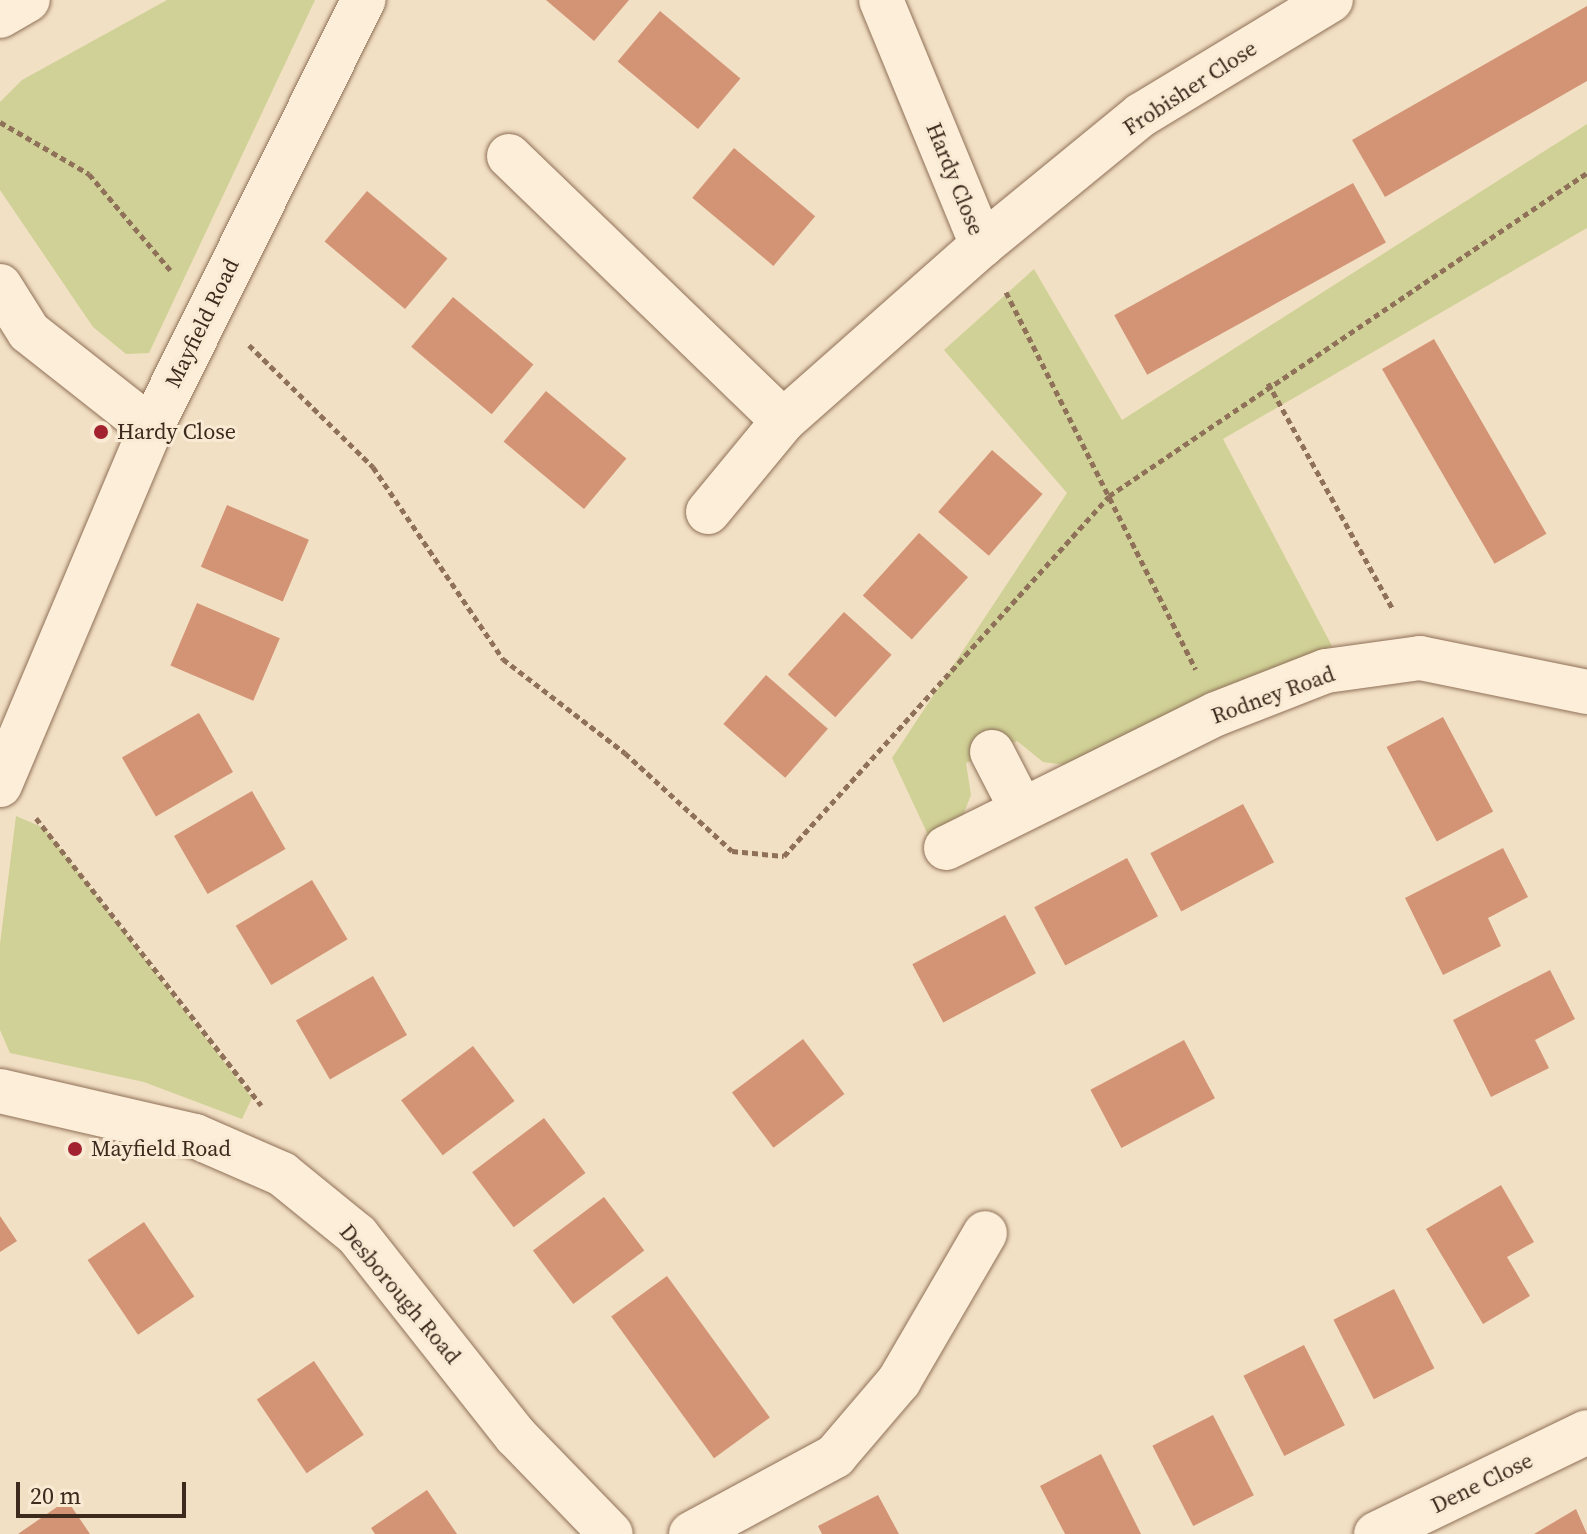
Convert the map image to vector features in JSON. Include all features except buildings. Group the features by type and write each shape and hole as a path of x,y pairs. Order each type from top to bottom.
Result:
{"street":[{"path":"0,16 28,0"},
{"name":"Mayfield Road","path":"12,798 151,428 363,0"},
{"name":"Hardy Close","path":"708,512 783,421 982,245 881,0"},
{"name":"Frobisher Close","path":"982,245 1141,115 1331,0"},
{"path":"509,156 783,421"},
{"path":"0,286 29,332 151,428"},
{"name":"Rodney Road","path":"946,848 1216,714 1326,671 1420,658 1587,692"},
{"path":"992,752 1022,810"},
{"name":"Desborough Road","path":"0,1091 195,1136 282,1174 357,1235 516,1436 611,1534"},
{"path":"691,1534 835,1456 899,1381 985,1233"},
{"name":"Dene Close","path":"1376,1534 1587,1432"}],"path":[{"path":"0,122 89,174 206,313 231,327 373,467 503,659 625,753 732,851 784,856 1109,496 1268,383 1587,173"},
{"path":"982,245 1216,714"},
{"path":"1268,383 1420,658"},
{"path":"12,798 47,823 285,1137 282,1174"}],"green space":[{"path":"167,0 315,0 149,353 126,354 93,327 0,190 0,102 22,80"},
{"path":"1587,124 1587,228 1223,439 1332,646 1072,766 1043,762 1017,741 966,763 971,795 960,823 929,837 892,758 1067,493 944,350 1034,269 1122,420"},
{"path":"16,816 44,828 252,1098 242,1119 144,1082 10,1053 0,1030 0,944"}],"place":[{"name":"Hardy Close","path":"101,432"},
{"name":"Mayfield Road","path":"75,1149"}]}
